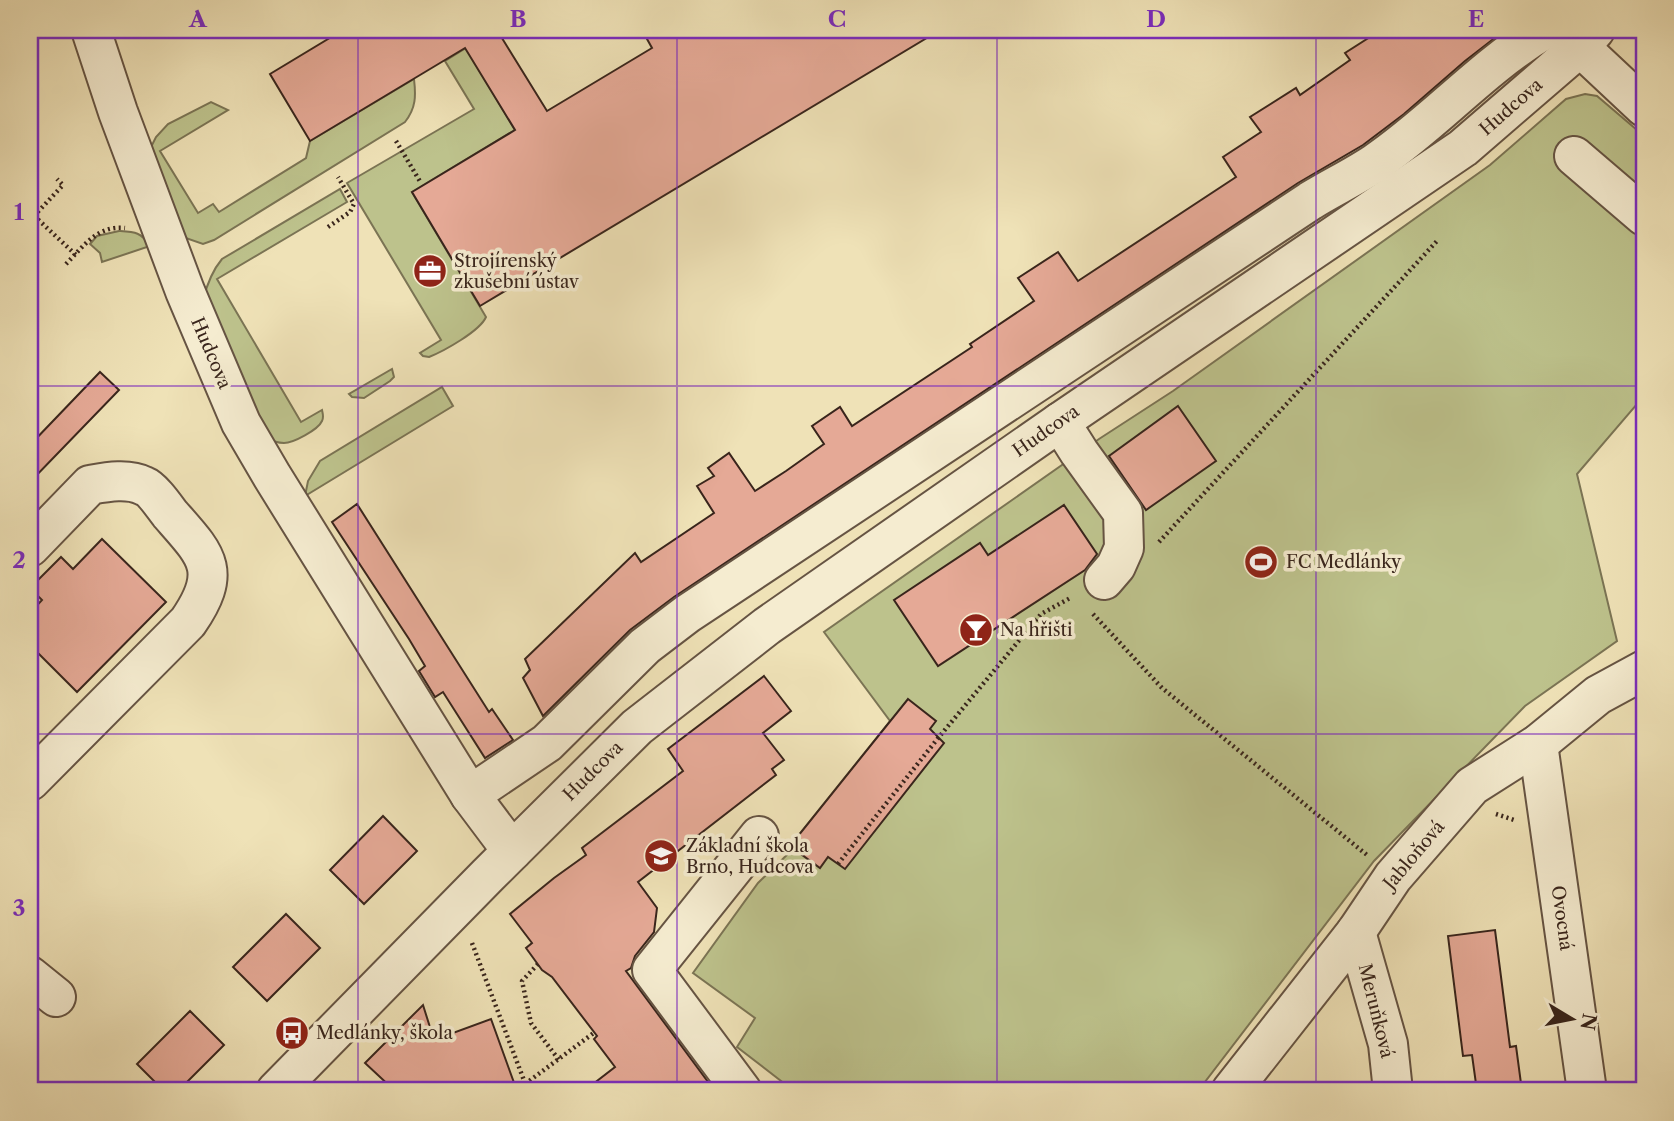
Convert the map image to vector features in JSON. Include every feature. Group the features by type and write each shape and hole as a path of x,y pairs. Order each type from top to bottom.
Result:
{"street":[{"name":"Hudcova","path":"92,30 118,113 179,277 241,423 470,795 512,851"},
{"path":"470,795 547,743 645,646 687,614 1310,201 1375,163 1497,62 1544,30"},
{"name":"Hudcova","path":"276,1091 638,727 778,618 1463,148 1587,38"},
{"path":"1587,38 1644,107"},
{"path":"1574,156 1644,216"},
{"path":"1060,422 1122,513 1101,574"},
{"path":"30,547 90,485 128,482 146,486 201,549 208,583 201,603 188,622 30,781"},
{"name":"Jabloňová","path":"1231,1091 1356,932 1393,877 1472,786 1538,744 1598,695 1644,670"},
{"name":"Ovocná","path":"1538,744 1587,1091"},
{"path":"742,1091 652,970 759,836"},
{"name":"Meruňková","path":"1356,932 1388,1044 1392,1091"}],"path":[{"path":"396,141 421,183"},
{"path":"328,226 350,212 354,204 338,177"},
{"path":"57,179 63,185 32,214 76,255"},
{"path":"838,864 1041,614 1101,574 1159,542 1437,241"},
{"path":"1101,574 1162,688 1374,861"},
{"path":"1485,811 1515,820"},
{"path":"468,933 528,1091"},
{"path":"538,964 522,981 531,1023 559,1060"},
{"path":"525,1084 595,1032"}],"green space":[{"path":"466,48 515,130 412,192 486,317 469,334 429,357 420,353 441,340 347,183 474,109 445,61"},
{"path":"414,79 414,102 405,122 214,240 203,244 177,235 148,153 156,137 168,124 211,102 228,110 160,151 198,213 213,204 219,212 306,158 310,141"},
{"name":"FC Medlánky","path":"1585,94 1597,96 1644,136 1644,396 1577,474 1617,641 1525,706 1374,861 1198,1091 794,1091 737,1047 755,1018 693,973 758,883 793,849 790,846 890,721 824,632 1099,439 1173,391 1490,165 1566,99"},
{"path":"340,189 347,202 217,279 301,422 322,410 320,425 311,432 288,442 275,442 262,437 203,300 210,278 222,259"},
{"path":"119,231 137,234 150,246 102,262 100,253 90,244 97,236"},
{"path":"392,369 394,377 364,398 352,397 349,394"},
{"path":"442,387 453,406 305,496 308,481 320,461"}],"building":[{"path":"343,30 497,30 547,111 652,48 642,30 940,30 480,306 412,192 515,130 465,48 310,141 270,74"},
{"path":"1381,30 1505,30 1363,145 1298,183 674,597 630,630 543,716 523,678 530,670 525,659 635,553 641,562 714,513 697,486 714,476 708,468 729,453 755,491 824,444 812,426 840,407 852,426 972,347 970,344 1034,301 1018,278 1058,252 1078,281 1236,177 1223,157 1261,132 1250,117 1296,88 1300,95 1350,60 1345,53"},
{"path":"100,372 119,390 30,482 30,445"},
{"path":"1178,406 1216,461 1146,510 1109,456"},
{"path":"357,504 489,712 492,709 513,740 485,758 443,692 435,697 419,671 425,666 332,522"},
{"path":"1064,505 1097,554 1085,570 938,666 894,600 980,543 988,555"},
{"path":"102,539 166,602 77,692 30,645 30,613 42,600 30,588 61,557 73,569"},
{"path":"764,676 791,711 763,733 784,760 772,769 776,775 638,882 657,908 654,932 635,956 631,968 626,971 711,1086 710,1091 584,1091 615,1067 594,1039 597,1036 526,948 532,943 510,914 586,855 582,848 683,771 668,749"},
{"path":"908,699 936,721 930,729 944,743 845,869 828,857 820,868 790,846"},
{"path":"383,816 417,851 364,904 330,870"},
{"path":"286,914 320,948 267,1001 233,967"},
{"path":"1495,930 1510,1047 1516,1046 1522,1091 1477,1091 1472,1055 1463,1056 1448,936"},
{"path":"423,1005 434,1040 491,1019 517,1091 395,1091 365,1063"},
{"path":"190,1011 224,1045 178,1091 164,1091 137,1064"}],"place":[{"name":"Strojírenský zkušební ústav","path":"430,271"},
{"name":"FC Medlánky","path":"1261,562"},
{"name":"Na hřišti","path":"976,630"},
{"name":"Základní škola Brno, Hudcova","path":"661,856"},
{"name":"Medlánky, škola","path":"292,1033"}]}
